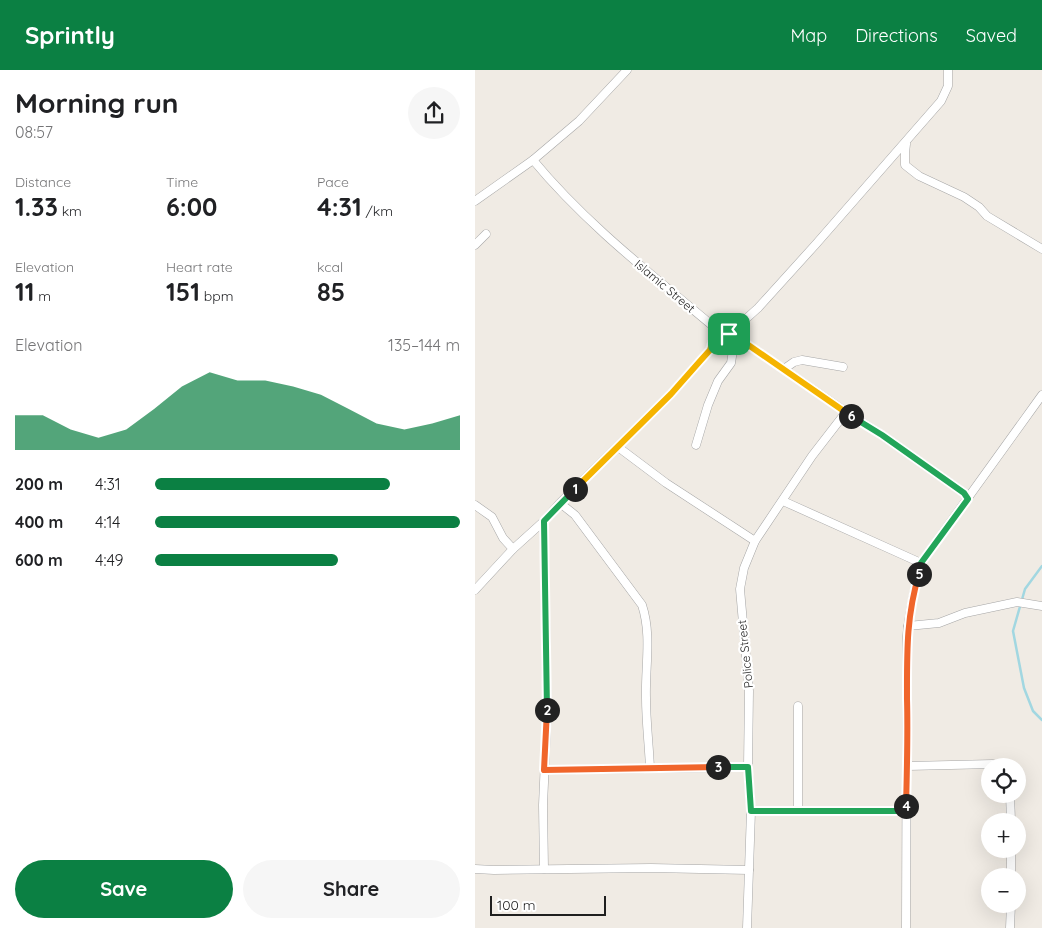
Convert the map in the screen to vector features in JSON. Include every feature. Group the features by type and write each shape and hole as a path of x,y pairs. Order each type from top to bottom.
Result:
{"street":[{"path":"475,201 533,160 579,121 627,70"},
{"path":"696,445 708,405 718,381 731,363 732,336 907,142 941,101 948,86 948,70"},
{"path":"907,142 905,165 919,176 964,197 979,207 987,216 1042,249"},
{"name":"Islamic Street","path":"533,160 554,185 618,246 714,327 744,342 904,450 964,493 968,499"},
{"path":"475,245 486,234"},
{"path":"475,590 513,549 544,521 671,394 710,350 714,327"},
{"path":"784,369 794,362 802,360 843,366"},
{"path":"906,928 905,811 908,766 908,626 911,604 921,563 1042,395"},
{"name":"Police Street","path":"747,928 751,811 748,767 749,692 740,589 755,541 783,502 812,456 846,412"},
{"path":"618,447 666,482 755,541"},
{"path":"783,502 921,563"},
{"path":"560,503 575,515 642,605 647,619 646,699 650,768"},
{"path":"475,505 492,517 503,538 513,549"},
{"path":"544,521 547,715 543,805 544,869"},
{"path":"908,626 939,623 965,613 1017,602 1042,606"},
{"path":"798,706 798,810"},
{"path":"908,766 981,764"},
{"path":"544,770 748,767"},
{"path":"751,811 905,811"},
{"path":"475,869 651,868 749,870"},
{"path":"1010,928 1011,913"}],"waterway":[{"path":"1042,566 1025,589 1013,631 1024,688 1033,711 1042,720"}],"route":[{"path":"714,327 729,334 744,342 904,450 964,493 968,499 921,563 909,612 907,636 908,766 905,811 751,811 748,767 544,770 547,715 544,521 671,394 710,350 714,327"}]}
